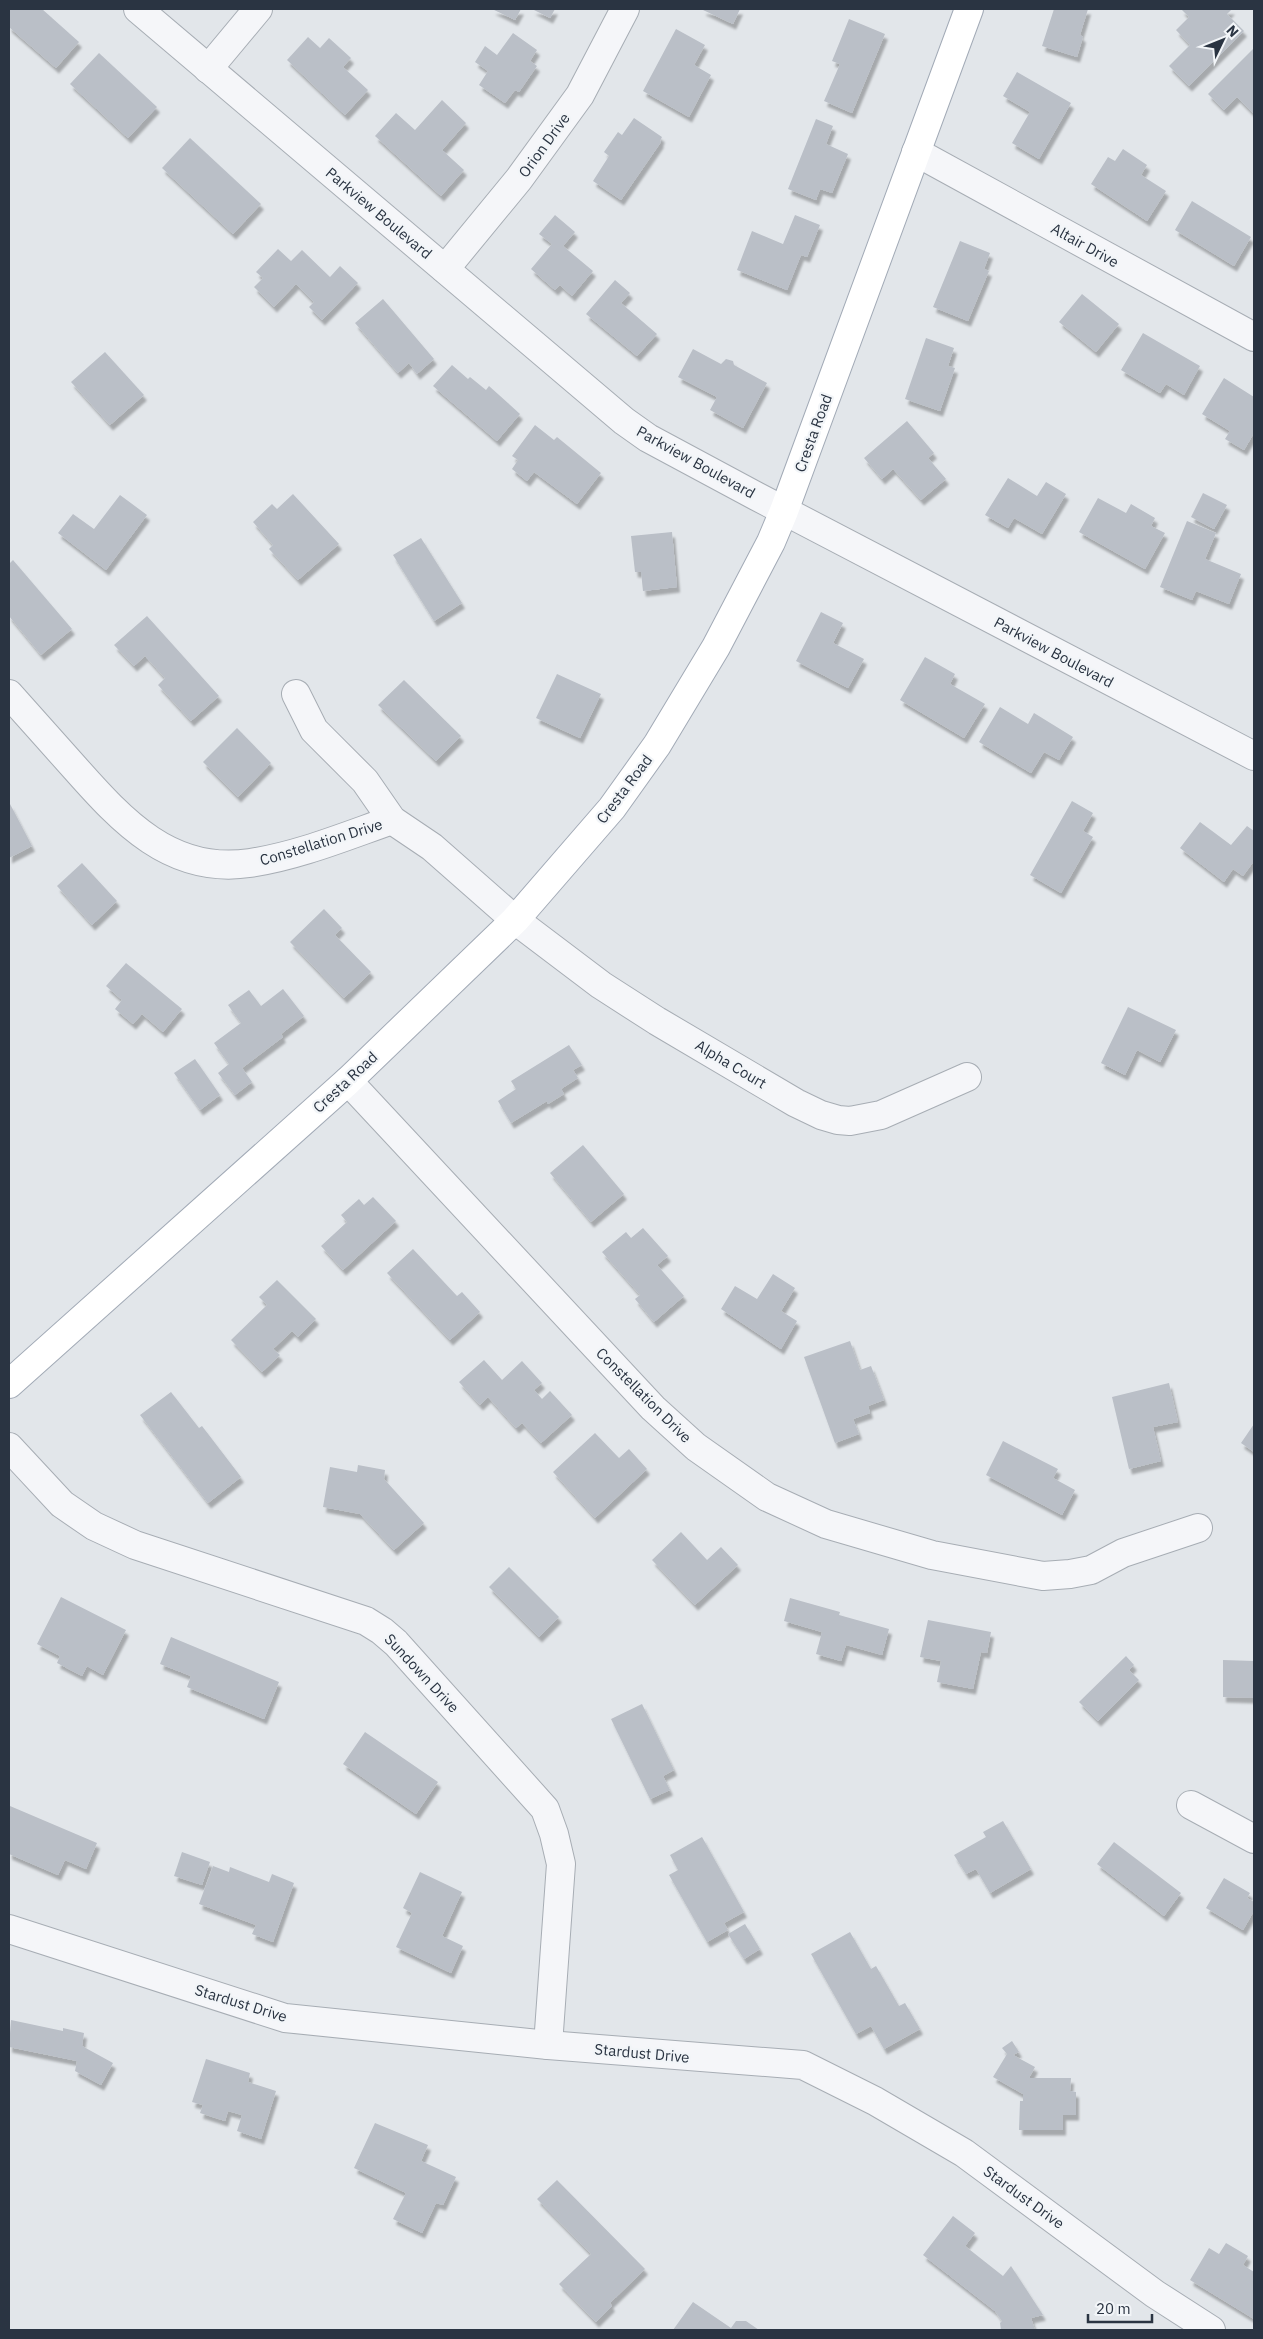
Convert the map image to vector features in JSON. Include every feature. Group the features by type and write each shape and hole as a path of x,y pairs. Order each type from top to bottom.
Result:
{"main road":[{"name":"Cresta Road","path":"9,1384 348,1081 516,920 612,808 657,745 716,647 771,542 969,9"}],"street":[{"name":"Parkview Boulevard","path":"138,9 624,421 648,438 1254,756"},
{"path":"208,69 258,9"},
{"name":"Orion Drive","path":"445,269 520,180 580,95 625,9"},
{"name":"Altair Drive","path":"916,152 1254,338"},
{"name":"Constellation Drive","path":"9,694 106,803 131,827 171,852 196,861 223,865 270,860 392,820 432,846 516,920"},
{"path":"296,694 314,730 365,781 392,820"},
{"name":"Alpha Court","path":"516,920 601,985 641,1011 788,1098 821,1115 850,1121 881,1115 967,1077"},
{"name":"Constellation Drive","path":"348,1081 653,1408 701,1450 767,1497 826,1524 932,1555 1043,1576 1091,1570 1132,1550 1198,1528"},
{"name":"Sundown Drive","path":"9,1447 35,1478 62,1504 94,1526 135,1544 366,1621 382,1630 396,1643 545,1809 554,1834 560,1864 548,2045"},
{"path":"1191,1805 1254,1839"},
{"name":"Stardust Drive","path":"9,1928 285,2018 548,2045 803,2066 875,2100 964,2153 1155,2294 1210,2330"}],"building":[{"path":"9,9 42,9 79,42 56,68 9,27"},
{"path":"492,9 521,9 515,20"},
{"path":"532,9 555,9 550,18"},
{"path":"703,9 740,9 733,24"},
{"path":"1054,9 1088,9 1080,35 1083,37 1077,57 1042,46"},
{"path":"1181,9 1232,9 1227,14 1244,31 1189,86 1169,66 1190,45 1176,30 1189,17"},
{"path":"849,19 885,34 852,113 824,101 840,64 832,61"},
{"path":"676,29 705,45 694,65 711,75 689,117 643,91"},
{"path":"513,33 537,50 530,61 537,66 519,92 515,90 505,103 479,85 488,71 475,62 485,46 497,55"},
{"path":"308,37 320,48 329,38 351,58 343,67 368,90 345,115 287,60"},
{"path":"1254,48 1254,114 1237,97 1224,110 1208,94"},
{"path":"99,53 157,107 128,138 70,84"},
{"path":"1017,72 1071,103 1039,159 1012,143 1030,112 1003,96"},
{"path":"442,100 466,123 442,150 464,170 441,196 375,136 396,113 415,130"},
{"path":"634,118 662,137 661,142 621,200 593,181 609,156 604,152 618,132 622,135"},
{"path":"816,119 833,126 826,144 848,154 832,193 820,189 816,200 788,189"},
{"path":"190,138 261,204 233,234 162,168"},
{"path":"1123,149 1147,165 1141,175 1166,191 1147,221 1091,184 1108,157 1115,161"},
{"path":"1192,201 1251,237 1234,266 1175,230"},
{"path":"555,215 575,232 563,246 593,271 572,296 560,285 555,290 531,269 552,244 539,234"},
{"path":"795,215 820,225 807,257 801,255 787,290 737,270 752,231 783,244"},
{"path":"960,241 990,253 984,269 989,271 968,321 933,307"},
{"path":"278,249 291,261 302,250 330,277 340,266 358,283 322,320 309,307 314,302 296,284 274,307 254,287 263,278 256,272"},
{"path":"615,280 630,293 621,303 657,334 637,356 586,314"},
{"path":"1082,294 1119,324 1096,352 1059,322"},
{"path":"383,299 434,359 417,374 409,363 398,373 355,323"},
{"path":"1143,333 1200,366 1184,395 1166,384 1160,393 1121,370"},
{"path":"926,338 954,348 948,366 955,368 940,411 905,399"},
{"path":"693,349 721,364 726,359 733,361 734,365 767,383 743,428 710,410 717,397 678,377"},
{"path":"105,352 144,395 110,425 71,382"},
{"path":"452,365 468,379 470,377 486,390 489,386 520,414 497,441 433,386"},
{"path":"1224,378 1254,397 1254,433 1244,450 1225,439 1230,431 1202,414"},
{"path":"907,421 934,453 928,458 946,479 921,500 893,469 882,479 864,458"},
{"path":"535,425 554,440 557,437 601,473 577,504 534,472 527,481 512,469 518,460 512,456"},
{"path":"1008,478 1037,496 1046,482 1066,494 1042,534 1014,518 1008,528 985,515"},
{"path":"1203,493 1227,505 1214,529 1191,517"},
{"path":"293,494 339,544 298,580 269,549 273,545 253,522 272,504 277,509"},
{"path":"120,495 147,515 106,570 58,533 73,514 94,529"},
{"path":"1098,498 1126,513 1131,504 1155,518 1151,526 1165,533 1145,569 1079,532"},
{"path":"1187,521 1216,533 1205,559 1241,574 1229,604 1196,591 1192,600 1160,587"},
{"path":"672,532 677,587 643,591 641,572 635,572 631,536"},
{"path":"421,538 462,603 434,621 393,555"},
{"path":"13,560 72,629 41,655 9,616 9,564"},
{"path":"821,612 843,623 833,643 864,659 848,688 796,661"},
{"path":"147,616 219,696 191,721 158,685 165,678 145,656 134,666 114,645"},
{"path":"925,657 955,674 950,684 985,704 964,738 900,700"},
{"path":"557,674 601,694 580,738 536,718"},
{"path":"404,680 461,736 436,761 378,705"},
{"path":"1000,707 1028,724 1034,713 1073,737 1059,760 1044,752 1031,773 979,742"},
{"path":"237,728 271,763 238,797 203,762"},
{"path":"1072,801 1093,813 1083,831 1093,837 1061,893 1030,875"},
{"path":"9,805 32,846 9,858"},
{"path":"1200,822 1231,845 1247,826 1254,831 1254,861 1243,876 1233,869 1224,882 1180,848"},
{"path":"82,863 117,901 92,925 57,886"},
{"path":"324,909 342,928 335,935 371,972 344,998 290,942"},
{"path":"126,963 182,1009 163,1032 142,1014 133,1024 115,1009 122,1000 106,986"},
{"path":"283,989 304,1016 281,1034 283,1037 242,1068 252,1082 235,1095 218,1073 229,1064 214,1043 241,1023 228,1005 249,990 261,1006"},
{"path":"1128,1007 1176,1030 1160,1062 1137,1050 1125,1075 1101,1063"},
{"path":"569,1045 582,1065 573,1070 578,1078 561,1089 564,1094 548,1104 547,1101 511,1123 498,1101 516,1089 511,1081"},
{"path":"195,1059 220,1095 200,1110 174,1073"},
{"path":"583,1145 624,1194 591,1222 550,1173"},
{"path":"373,1197 396,1221 343,1270 321,1246 347,1222 341,1215 359,1199 364,1205"},
{"path":"643,1228 668,1256 657,1265 684,1296 654,1322 635,1299 640,1295 602,1252 626,1232 631,1238"},
{"path":"413,1249 457,1296 462,1292 480,1312 450,1340 387,1273"},
{"path":"773,1274 795,1288 781,1311 797,1321 781,1349 721,1309 735,1286 757,1299"},
{"path":"277,1280 316,1319 298,1337 292,1331 273,1349 280,1355 262,1372 231,1340 267,1305 259,1297"},
{"path":"850,1341 860,1370 871,1366 884,1400 868,1406 870,1413 853,1419 859,1434 835,1443 804,1357"},
{"path":"484,1360 502,1380 522,1361 542,1383 534,1390 542,1399 550,1391 572,1415 541,1443 522,1423 516,1428 488,1397 480,1405 459,1382"},
{"path":"1169,1383 1178,1422 1153,1427 1161,1461 1129,1469 1112,1397"},
{"path":"171,1392 199,1428 202,1426 241,1477 208,1503 140,1415"},
{"path":"1254,1424 1254,1452 1241,1443"},
{"path":"595,1433 619,1458 629,1449 647,1469 595,1518 553,1472"},
{"path":"1003,1441 1058,1469 1053,1478 1075,1490 1062,1515 986,1475"},
{"path":"358,1465 385,1470 384,1479 424,1523 394,1550 360,1514 323,1507 330,1467 357,1472"},
{"path":"681,1532 707,1560 721,1547 738,1565 695,1605 652,1560"},
{"path":"509,1567 559,1617 539,1637 489,1587"},
{"path":"61,1597 126,1630 103,1675 87,1666 82,1676 57,1663 60,1656 37,1644"},
{"path":"790,1598 840,1612 839,1615 889,1629 882,1655 846,1645 841,1661 816,1654 822,1632 784,1621"},
{"path":"928,1620 991,1632 987,1653 981,1652 973,1689 937,1682 941,1661 920,1657"},
{"path":"171,1637 279,1682 264,1719 187,1687 191,1676 160,1664"},
{"path":"1126,1656 1134,1665 1129,1670 1139,1680 1098,1721 1079,1702"},
{"path":"1223,1660 1254,1661 1254,1698 1223,1697"},
{"path":"642,1704 674,1770 663,1776 670,1790 650,1799 611,1719"},
{"path":"365,1732 438,1782 416,1814 343,1764"},
{"path":"10,1806 97,1843 86,1869 65,1860 58,1875 9,1854"},
{"path":"1003,1821 1031,1869 990,1893 976,1869 966,1874 954,1855 986,1837 983,1832"},
{"path":"702,1837 744,1912 724,1923 728,1930 707,1942 669,1875 678,1870 670,1855"},
{"path":"1114,1842 1181,1893 1164,1916 1097,1864"},
{"path":"182,1852 210,1862 202,1885 174,1876"},
{"path":"213,1866 229,1872 230,1867 269,1882 272,1874 294,1883 273,1942 252,1934 256,1925 199,1904"},
{"path":"420,1872 462,1892 442,1936 463,1946 451,1973 396,1947 412,1913 403,1908"},
{"path":"1224,1878 1250,1893 1247,1898 1254,1902 1254,1911 1243,1930 1206,1908"},
{"path":"745,1924 760,1949 744,1959 728,1934"},
{"path":"850,1932 871,1969 876,1966 899,2006 905,2003 920,2029 884,2049 871,2026 856,2034 811,1954"},
{"path":"11,2020 63,2031 63,2028 84,2033 82,2046 113,2063 101,2085 75,2071 77,2061 9,2047"},
{"path":"1012,2041 1019,2052 1013,2055 1035,2067 1029,2078 1071,2078 1070,2091 1076,2092 1076,2115 1063,2115 1063,2130 1019,2130 1020,2101 1023,2101 1023,2094 993,2077 1007,2054 1002,2048"},
{"path":"206,2059 250,2073 248,2082 276,2091 261,2139 237,2131 242,2115 228,2111 225,2121 200,2113 203,2105 192,2102"},
{"path":"375,2123 428,2145 421,2161 456,2177 443,2205 436,2203 422,2233 393,2219 406,2193 354,2168"},
{"path":"557,2180 645,2269 610,2303 612,2306 596,2322 559,2284 591,2254 537,2199"},
{"path":"953,2216 975,2233 965,2246 1003,2276 1011,2266 1043,2315 1031,2318 1035,2330 1001,2330 1000,2323 1002,2321 995,2311 923,2255"},
{"path":"1226,2243 1248,2256 1243,2265 1254,2272 1254,2319 1190,2280 1209,2248 1219,2254"},
{"path":"693,2302 731,2328 736,2321 746,2321 759,2330 673,2330"}]}
